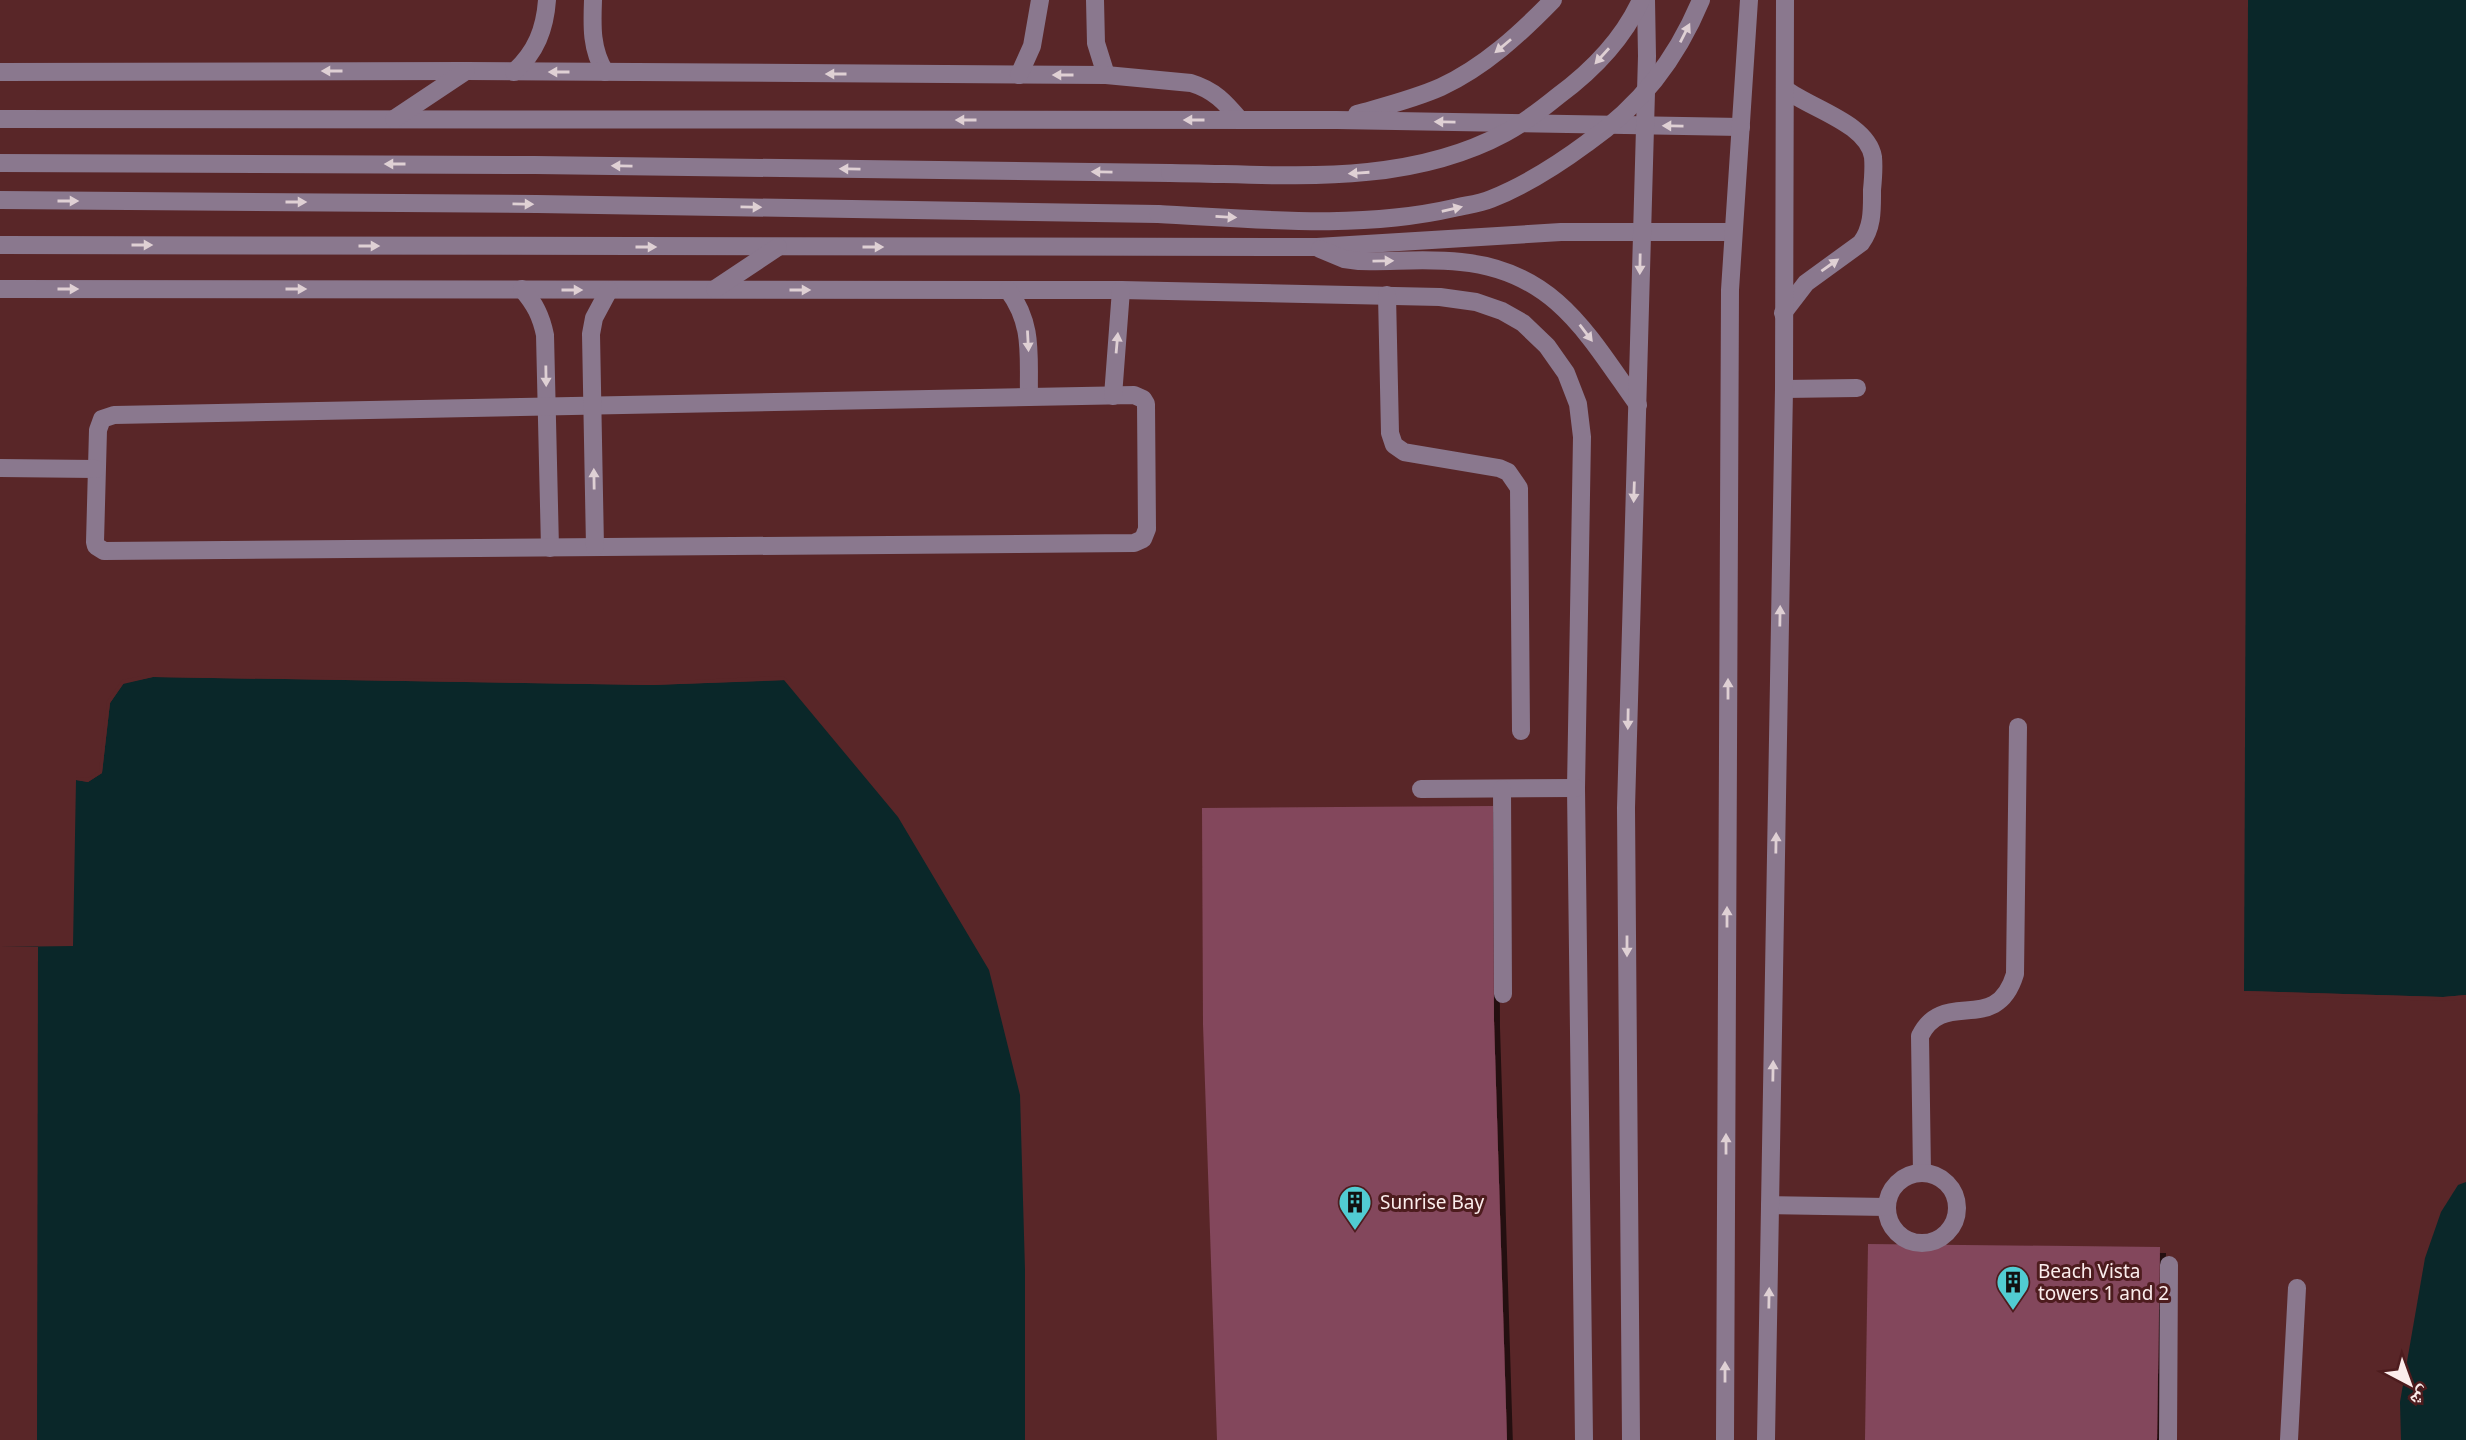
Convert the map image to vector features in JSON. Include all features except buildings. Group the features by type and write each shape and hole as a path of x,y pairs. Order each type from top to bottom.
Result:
{"street":[{"path":"514,72 527,61 536,45 543,29 547,0"},
{"path":"593,0 593,39 605,72"},
{"path":"1019,75 1032,46 1040,0"},
{"path":"1095,0 1096,43 1106,75"},
{"path":"1337,120 1440,87 1485,61 1525,28 1553,0"},
{"path":"1631,1440 1626,808 1638,404 1644,0"},
{"path":"0,163 1358,173 1423,163 1465,150 1506,132 1574,85 1619,36 1644,0"},
{"path":"0,200 537,204 1157,214 1293,220 1383,219 1436,212 1488,200 1545,173 1608,128 1643,94 1674,55 1701,0"},
{"path":"1725,1440 1730,290 1749,0"},
{"path":"1766,1440 1784,389 1785,0"},
{"path":"394,119 466,71"},
{"path":"0,72 466,71 1106,75 1203,86 1223,100 1240,120"},
{"path":"1783,313 1806,283 1861,243 1866,235 1871,217 1873,159 1865,139 1857,131 1804,103 1785,89"},
{"path":"0,119 1337,120 1741,127"},
{"path":"0,245 1317,247 1561,232 1734,232"},
{"path":"715,289 778,247"},
{"path":"1317,247 1344,259 1460,262 1496,267 1520,276 1566,308 1638,404"},
{"path":"0,289 1121,290 1440,297 1476,302 1502,311 1523,323 1547,346 1566,373 1578,404 1582,437 1576,788 1584,1440"},
{"path":"522,289 533,302 545,335 550,548"},
{"path":"594,547 591,334 594,318 609,290"},
{"path":"1008,290 1025,320 1028,337 1029,397"},
{"path":"1113,396 1121,290"},
{"path":"1387,296 1390,433 1394,445 1404,452 1499,468 1508,472 1519,488 1521,731"},
{"path":"1784,389 1857,388"},
{"path":"1139,396 1146,404 1147,529 1139,542 104,551 96,546 99,424 102,419 114,415 593,406 1139,396"},
{"path":"0,468 96,469"},
{"path":"1922,1173 1920,1036 1926,1023 1938,1014 1989,1008 2006,994 2015,974 2018,727"},
{"path":"1421,789 1576,788"},
{"path":"1502,789 1503,994"},
{"path":"1922,1173 1942,1179 1955,1196 1957,1206 1955,1222 1945,1235 1930,1243 1914,1243 1899,1236 1890,1223 1887,1207 1890,1194 1898,1182 1909,1175 1922,1173"},
{"path":"1770,1205 1887,1207"},
{"path":"2168,1440 2169,1265"},
{"path":"2289,1440 2297,1288"}],"water":[{"path":"2248,0 2466,0 2466,995 2443,997 2244,991"},
{"path":"153,677 652,685 784,680 898,817 989,970 1020,1095 1025,1270 1025,1440 0,1440 0,947 73,946 76,780 88,782 102,773 110,703 124,683"},
{"path":"2466,1182 2466,1440 2401,1440 2400,1402 2425,1258 2441,1212 2458,1185"}],"pier":[{"path":"152,674 652,682 783,676 788,680 652,685 153,677 123,684 110,703 102,773 88,782 76,780 76,777 88,778 99,771 107,701 122,680"},
{"path":"0,947 38,947 37,1440 0,1440"},
{"path":"2244,991 2443,997 2466,995 2466,999 2443,1001 2244,995"}],"place":[{"name":"Sunrise Bay","path":"1355,1232"},
{"name":"Beach Vista towers 1 and 2","path":"2013,1312"}]}
